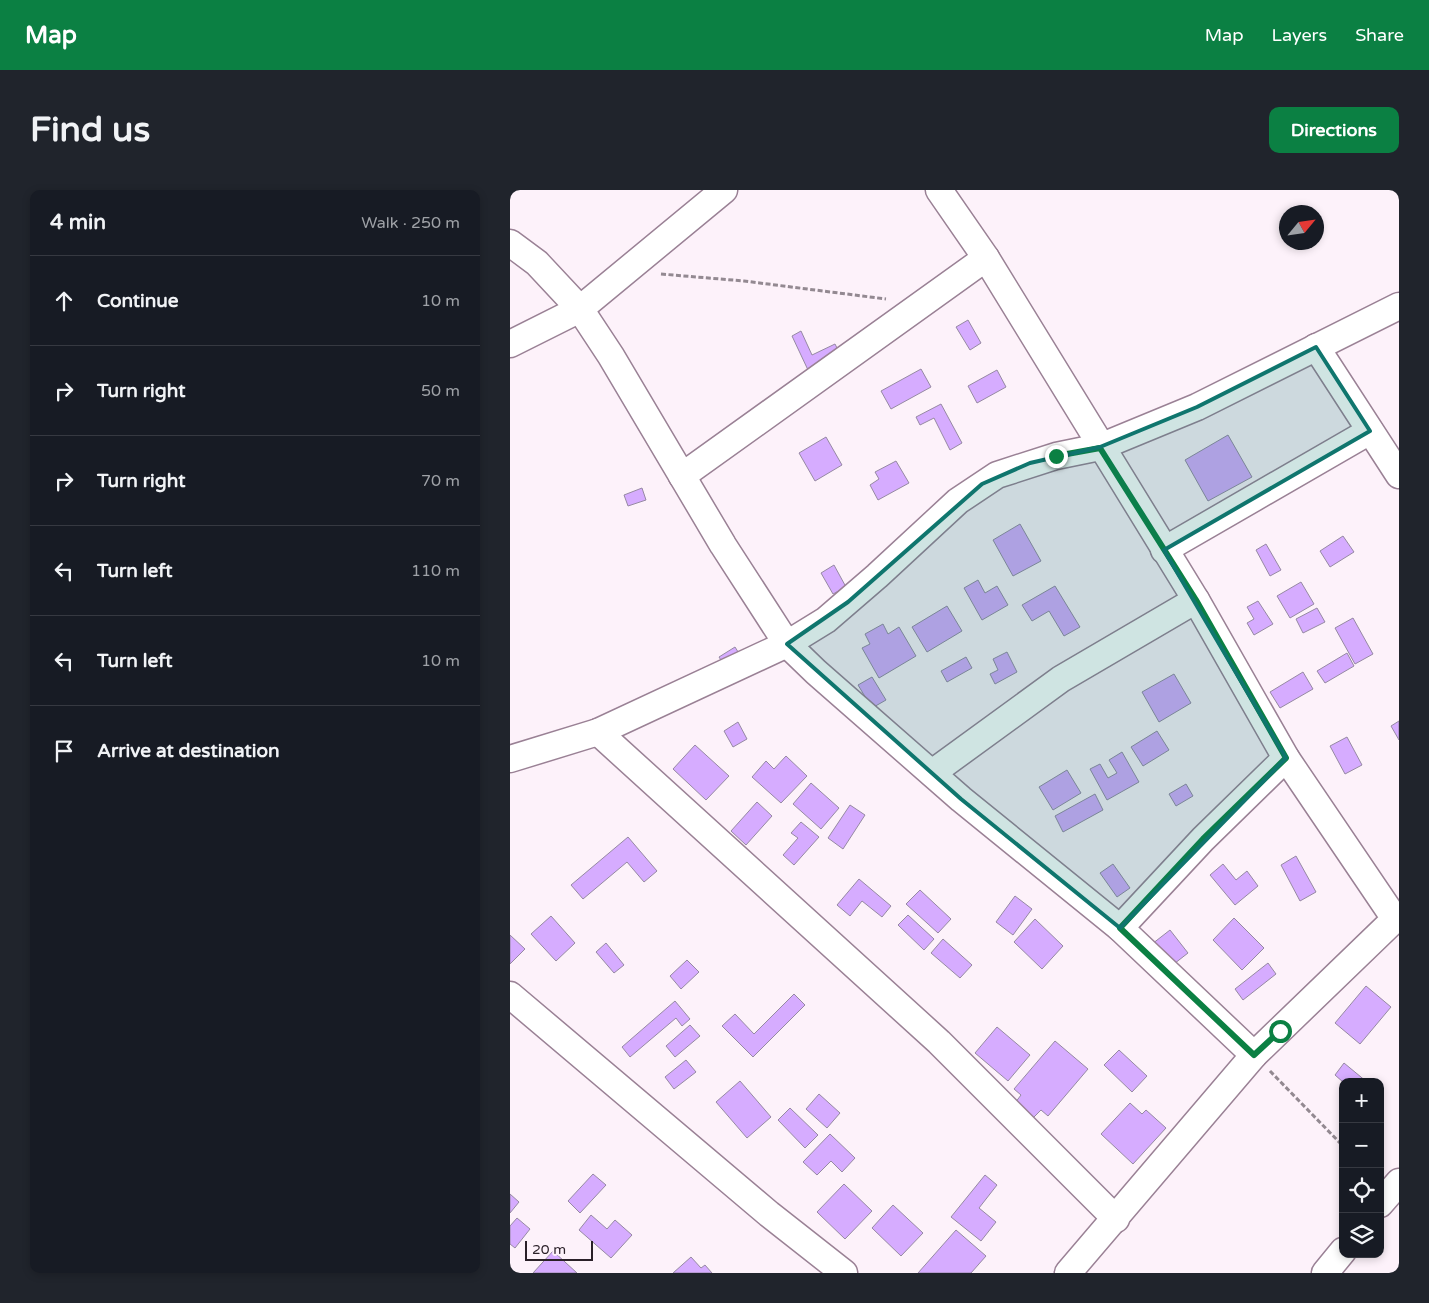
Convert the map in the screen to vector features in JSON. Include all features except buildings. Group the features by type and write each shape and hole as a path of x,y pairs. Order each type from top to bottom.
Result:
{"street":[{"path":"510,344 580,309 724,190"},
{"path":"939,190 986,258 1100,448 1196,600 1286,758 1397,921 1254,1055 1068,1273"},
{"path":"510,243 537,263 580,309 611,356 682,476 787,644 816,672 932,773 1120,928 1254,1055"},
{"path":"682,476 986,258"},
{"path":"510,759 598,732 787,644 826,620 958,500 997,475 1030,463 1100,448 1197,407 1399,306"},
{"path":"1316,347 1399,475"},
{"path":"1164,550 1370,431"},
{"path":"932,773 1061,678 1196,600"},
{"path":"598,732 939,1042 1116,1218"},
{"path":"1120,928 1203,839 1286,758"},
{"path":"510,996 769,1214 844,1273"},
{"path":"1384,1199 1399,1182"},
{"path":"1325,1273 1339,1256"}],"path":[{"path":"625,271 744,281 924,303"},
{"path":"1254,1055 1339,1142"}],"highlighted area":[{"path":"1316,347 1370,431 1164,550 1286,758 1120,928 961,799 787,644 848,602 982,484 1030,463 1100,447 1197,407"}],"route":[{"path":"1056,456 1100,448 1196,600 1286,758 1203,839 1120,928 1254,1055 1280,1031"}]}
